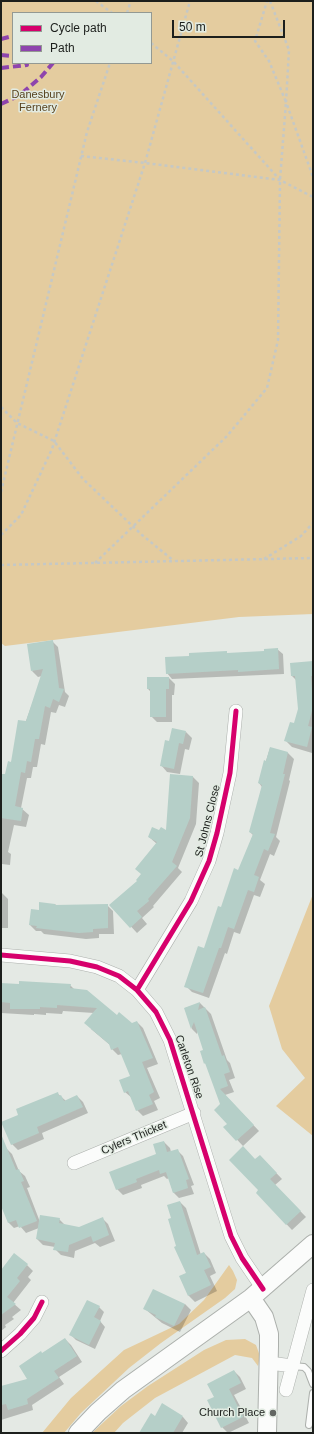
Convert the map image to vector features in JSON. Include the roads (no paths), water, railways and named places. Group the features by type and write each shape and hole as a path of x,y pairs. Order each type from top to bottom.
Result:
{"main road":[{"path":"78,1433 98,1412 123,1390 257,1293 313,1244"},
{"path":"257,1293 267,1326 269,1346 267,1433"}],"street":[{"name":"St Johns Close","path":"137,990 191,901 209,861 217,833 230,773 236,711"},
{"name":"Carleton Rise","path":"1,955 70,961 97,967 119,976 137,990 156,1012 170,1040 236,1248 248,1268 257,1293"},
{"name":"Cylers Thicket","path":"74,1163 194,1113"},
{"path":"286,1390 313,1292"},
{"path":"1,1351 20,1334 34,1318 42,1302"},
{"path":"269,1363 293,1366"}],"lane":[{"path":"293,1366 304,1367 308,1371 313,1384"},
{"path":"309,1425 313,1393"}],"place":[{"name":"Church Place","path":"273,1413"}],"park label":[{"name":"Danesbury Fernery","path":"38,101"}]}
